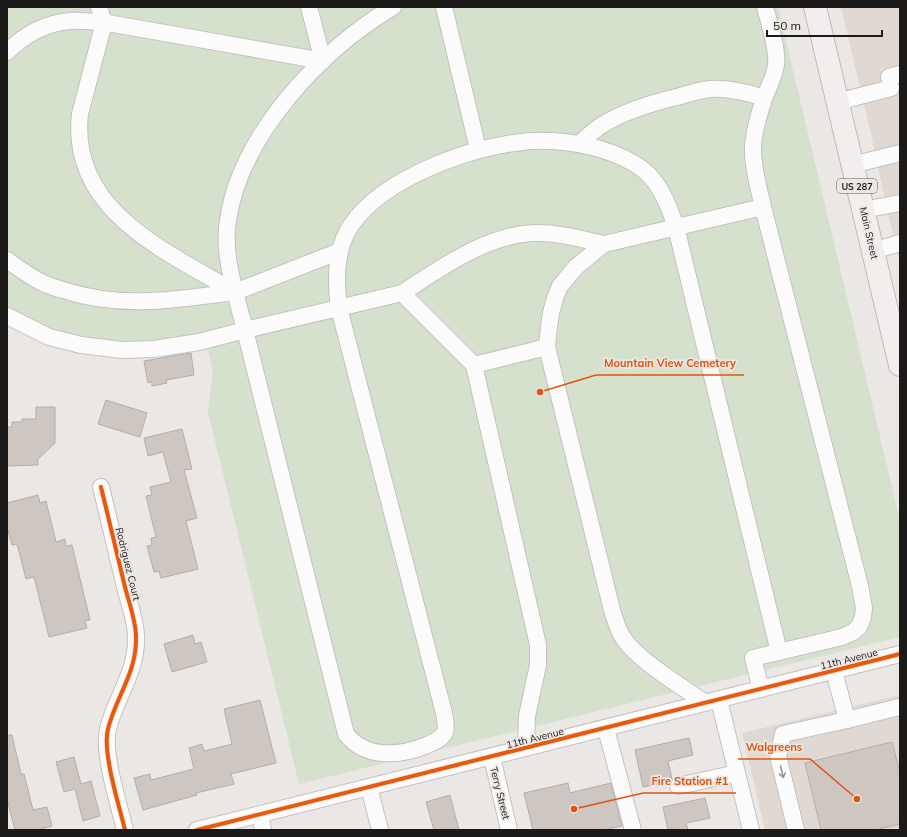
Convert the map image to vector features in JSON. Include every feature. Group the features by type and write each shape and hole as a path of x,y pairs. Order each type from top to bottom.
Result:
{"highway":[{"name":"Main Street","path":"815,7 900,365"}],"street":[{"path":"309,7 323,61"},
{"path":"393,7 371,22 323,61 272,118 261,135 240,179 228,219 228,256 235,292 346,734 357,744 378,753 394,754 413,750 430,744 440,738 445,732 445,727 444,713 339,308 337,266 340,251 346,234 357,218 387,191 422,171 478,149 515,142 538,141 578,144 600,149 624,158 648,174 660,188 676,227 779,652"},
{"path":"444,7 478,149"},
{"path":"761,689 753,658 848,634 856,630 864,617 860,586 763,207 754,161 753,147 755,132 764,98 772,80 776,58 765,7"},
{"path":"7,52 24,38 47,26 101,15 323,61"},
{"path":"101,15 102,30 79,123 80,146 88,172 105,200 128,226 159,247 235,292"},
{"path":"837,102 893,80"},
{"path":"578,144 615,117 663,100 693,92 709,89 727,89 742,91 764,98"},
{"path":"852,165 900,153"},
{"path":"863,210 900,203"},
{"path":"7,316 49,336 81,345 122,350 154,349 199,342 402,293 430,275 479,248 513,236 535,233 564,235 604,244 763,207"},
{"path":"873,251 900,243"},
{"path":"604,244 576,267 560,286 555,298 548,326 547,347 612,610 622,637 640,656 712,701 737,773 751,830"},
{"path":"7,260 43,283 75,294 124,302 154,302 235,292 340,251"},
{"path":"402,293 474,365 538,644 538,665 527,716 526,748"},
{"path":"474,365 547,347"},
{"name":"Rodriguez Court","path":"101,487 136,637 132,671 114,709 107,731 107,753 125,830"},
{"name":"11th Avenue","path":"198,830 606,729 900,654"},
{"path":"834,671 847,720"},
{"path":"796,830 778,756 783,734 900,708"},
{"path":"606,729 633,830"},
{"name":"Terry Street","path":"492,757 509,830"},
{"path":"678,786 737,773"},
{"path":"369,787 380,830"},
{"path":"260,814 263,830"}],"shaded area":[{"path":"841,7 900,7 900,264 871,134"},
{"path":"900,695 900,830 765,830 742,733"}],"green space":[{"path":"7,7 778,7 900,521 900,637 299,784 208,412 213,372 205,336 135,346 7,321"}],"building":[{"path":"191,353 194,375 166,380 167,383 152,386 152,382 148,383 144,361"},
{"path":"106,400 147,413 140,437 98,424"},
{"path":"36,407 55,407 55,443 38,459 38,465 7,466 7,427 12,427 12,422 22,422 22,419 36,419"},
{"path":"182,429 192,469 184,470 197,518 186,521 198,569 161,578 159,571 154,572 147,546 152,545 151,538 156,537 146,496 152,495 150,487 171,482 163,452 148,456 144,438"},
{"path":"38,495 40,503 46,501 56,542 65,539 66,546 72,545 90,620 85,621 87,628 49,637 34,577 26,579 17,544 12,545 7,527 7,503"},
{"path":"193,635 195,644 201,642 207,662 172,672 164,644"},
{"path":"260,700 276,763 231,774 234,784 196,793 197,795 143,810 134,778 150,774 151,780 194,769 189,748 202,744 204,751 232,744 224,709"},
{"path":"7,735 12,735 21,774 24,774 33,810 47,807 52,826 38,830 15,830 7,799"},
{"path":"689,738 693,755 668,761 672,779 670,781 643,787 635,750"},
{"path":"892,742 900,773 900,824 875,830 821,830 805,763"},
{"path":"74,757 81,784 91,781 100,816 83,821 75,789 64,792 56,762"},
{"path":"568,783 570,793 611,783 622,826 604,830 533,830 524,793"},
{"path":"450,795 459,830 434,830 426,802"},
{"path":"705,798 710,818 686,823 688,830 668,830 663,807"}],"cycle path":[{"path":"101,487 136,631 133,662 112,717 108,729 107,739 109,764 125,830"},
{"path":"197,830 900,654"}],"place":[{"name":"Mountain View Cemetery","path":"540,392"},
{"name":"Walgreens","path":"857,799"},
{"name":"Fire Station #1","path":"574,809"}]}
